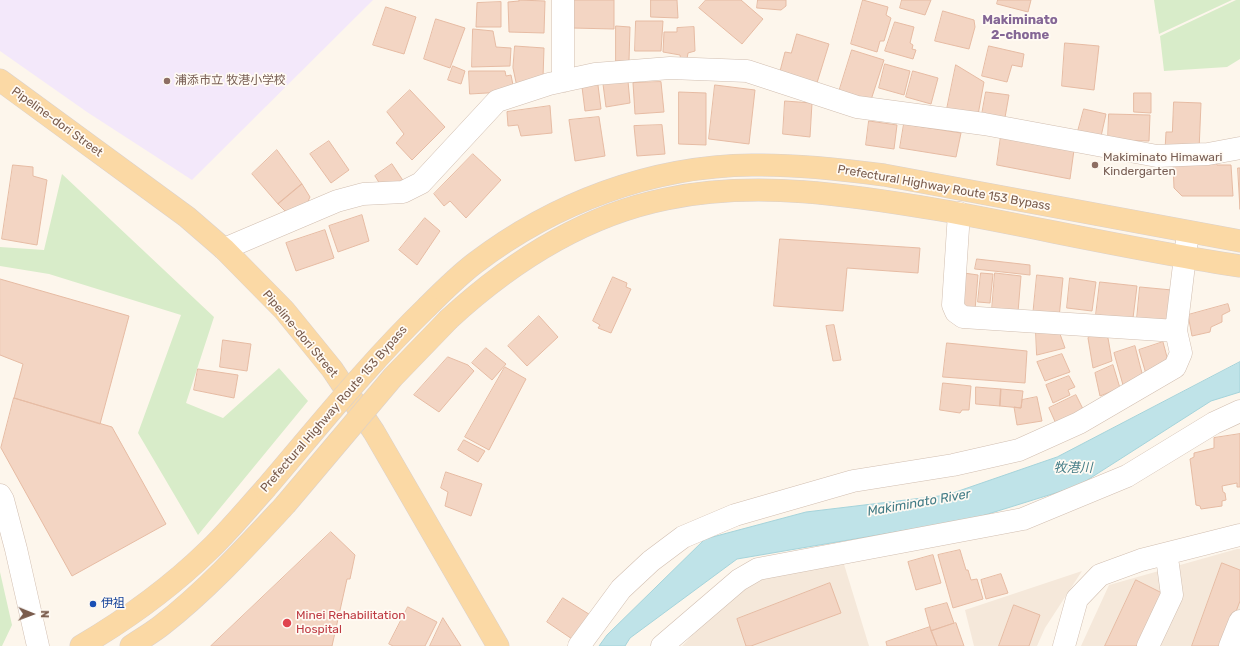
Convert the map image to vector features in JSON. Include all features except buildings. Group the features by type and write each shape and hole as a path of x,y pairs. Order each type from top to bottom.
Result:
{"main road":[{"name":"Pipeline-dori Street","path":"0,80 187,217 224,249 284,310 332,369 374,432 498,646"},
{"name":"Prefectural Highway Route 153 Bypass","path":"81,646 153,599 210,549 265,489 372,363 399,334 474,264 547,217 593,196 661,174 719,166 785,166 849,170 1240,241"},
{"name":"Prefectural Highway Route 153 Bypass","path":"131,646 162,625 215,579 285,505 393,378 449,319 472,298 500,276 555,240 579,228 618,212 664,199 689,194 747,191 811,192 879,200 1184,258 1240,266"}],"street":[{"path":"563,0 563,81"},
{"path":"224,249 337,201 363,194 403,192 421,183 497,101 549,84 595,74 670,68 747,71 857,106 984,124 1158,156 1208,154 1240,148"},
{"path":"959,214 953,305 956,312 963,317 1176,331"},
{"path":"579,646 621,589 651,561 682,537 735,515 853,481 953,465 1019,450 1079,423 1175,367 1181,353 1176,331 1188,232"},
{"path":"662,646 739,580 758,569 1023,519 1127,476 1214,423 1240,411"},
{"path":"0,495 3,500 16,549 38,646"},
{"path":"1064,646 1077,599 1100,575 1141,560 1240,535"},
{"path":"1148,646 1172,595 1168,565"},
{"path":"1230,646 1240,621"}],"shaded area":[{"name":"浦添市立 牧港小学校","path":"0,0 373,0 192,180 87,112 0,51"},
{"path":"1240,549 1240,646 1081,646 1109,585"},
{"path":"843,561 869,646 682,646 723,603 759,580"},
{"path":"1082,571 1045,628 1037,646 974,646 965,610"}],"green space":[{"path":"1154,0 1232,0 1159,34"},
{"path":"1236,0 1240,0 1240,59 1227,67 1164,71 1160,36"},
{"path":"62,174 214,317 186,403 223,418 279,368 308,401 198,535 138,433 181,315 49,274 0,266 0,247 44,250"},
{"path":"0,572 12,625 2,646 0,646"}],"water":[{"name":"牧港川","path":"1240,362 1240,392 1211,401 1078,486 972,519 737,559 630,638 625,646 599,646 607,635 705,539 806,512 947,495 1057,457"}],"place":[{"name":"浦添市立 牧港小学校","path":"167,81"},
{"name":"Makiminato Himawari Kindergarten","path":"1095,165"},
{"name":"伊祖","path":"93,604"},
{"name":"Minei Rehabilitation Hospital","path":"287,623"}],"district":[{"name":"Makiminato 2-chome","path":"1020,28"}],"water label":[{"name":"Makiminato River","path":"919,503"}]}
